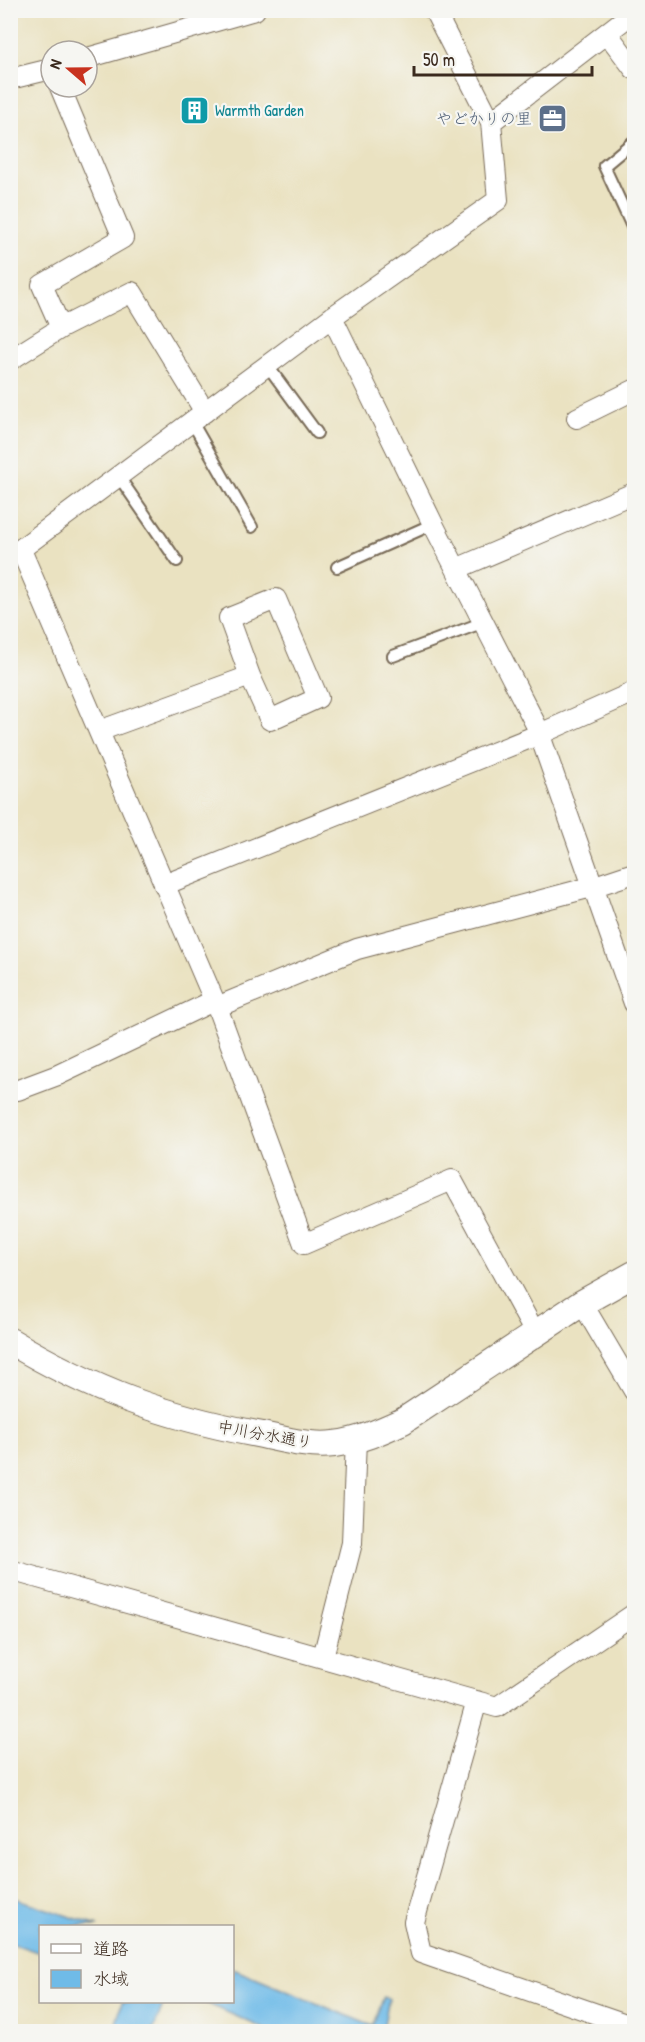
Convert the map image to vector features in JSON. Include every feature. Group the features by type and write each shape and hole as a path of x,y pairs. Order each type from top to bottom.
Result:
{"street":[{"path":"99,55 255,10"},
{"path":"434,10 491,122 498,200 332,317 16,553 99,731 215,1004 304,1244 452,1180 535,1333"},
{"path":"491,122 634,12"},
{"path":"607,33 634,69"},
{"path":"10,79 39,72"},
{"path":"62,328 42,285 123,238 65,99"},
{"path":"10,360 62,328 132,292 198,417"},
{"path":"332,317 433,525 540,734 634,1003"},
{"path":"576,418 634,390"},
{"path":"456,569 634,493"},
{"path":"276,599 318,698 270,720 250,676 229,618 276,599"},
{"path":"99,731 250,676"},
{"path":"164,885 540,734 634,692"},
{"path":"10,1090 18,1090 58,1075 215,1004 357,949 595,886 634,873"},
{"name":"中川分水通り","path":"10,1341 61,1371 102,1391 212,1426 305,1444 332,1444 356,1439 403,1421 582,1303 634,1274"},
{"path":"582,1303 634,1391"},
{"path":"323,1657 352,1543 356,1439"},
{"path":"10,1570 497,1707 634,1614"},
{"path":"477,1701 414,1922 421,1953 634,2027"}],"lane":[{"path":"634,141 604,166 634,231"},
{"path":"267,365 317,433"},
{"path":"198,417 252,527"},
{"path":"119,477 177,561"},
{"path":"337,567 433,525"},
{"path":"393,656 484,622"}],"water":[{"path":"11,1897 95,1925 39,1925 39,1953 11,1943"},
{"path":"234,1969 372,2026 384,1997 389,1999 383,2029 388,2031 269,2031 206,2003 234,2003"},
{"path":"122,2003 164,2003 153,2031 114,2031"}],"place":[{"name":"Warmth Garden","path":"194,110"},
{"name":"やどかりの里","path":"553,118"}]}
